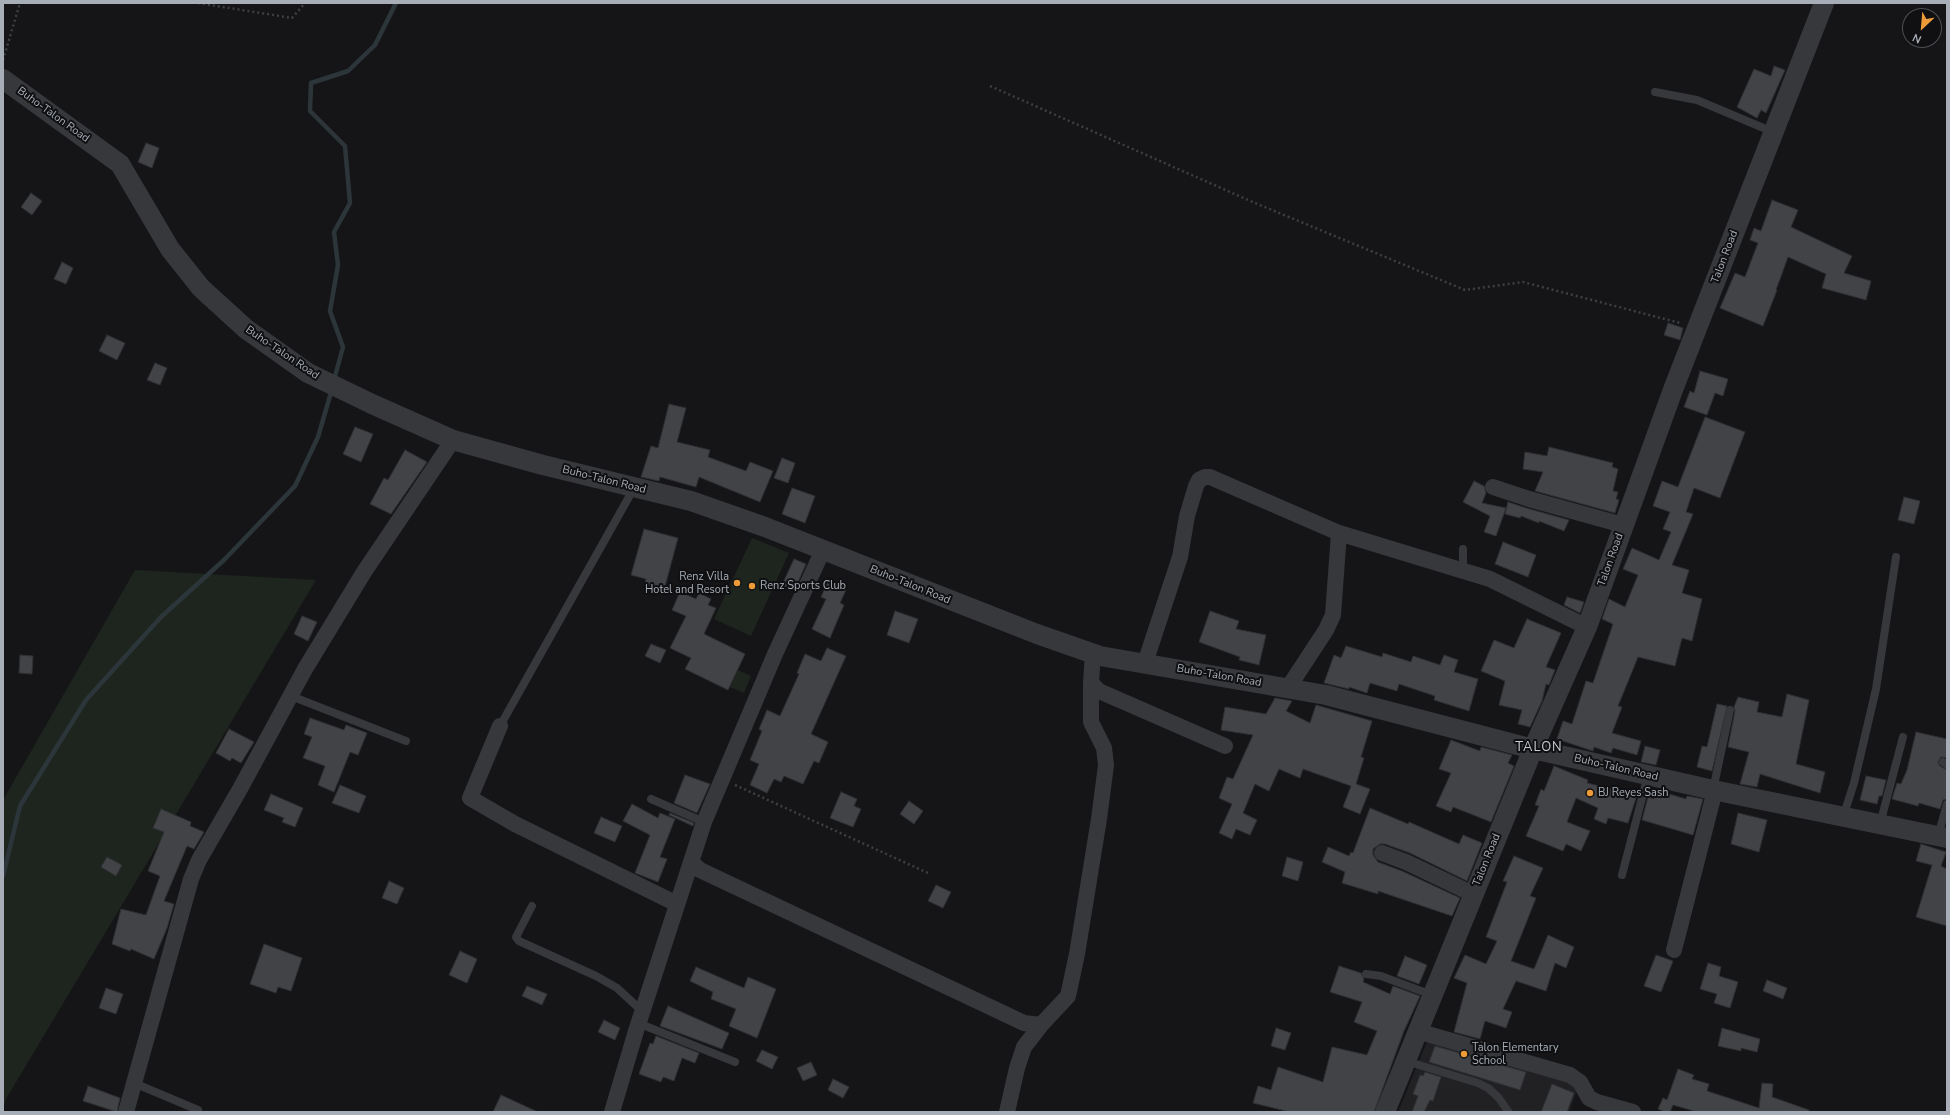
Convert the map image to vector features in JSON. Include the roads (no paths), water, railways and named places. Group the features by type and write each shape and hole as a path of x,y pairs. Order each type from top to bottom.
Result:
{"street":[{"name":"Talon Road","path":"1385,1112 1533,749 1587,627 1623,525 1773,132 1824,3"},
{"name":"Buho-Talon Road","path":"3,79 120,164 170,249 201,288 246,329 308,373 372,404 454,440 543,465 691,501 765,527 1030,632 1093,653 1326,695 1533,749 1714,790 1943,837"},
{"path":"126,1112 191,879 207,845 240,789 291,696 364,572 454,440"},
{"path":"1145,663 1180,558 1187,516 1200,480 1205,477 1210,477 1339,533 1490,579 1587,627"},
{"path":"1493,487 1535,501 1623,525"},
{"path":"1288,688 1326,630 1333,616 1339,533"},
{"path":"612,1112 640,1017 704,822 775,654 822,550"},
{"path":"1007,1112 1017,1068 1024,1047 1041,1025 1068,996 1077,954 1099,819 1106,765 1104,748 1092,722 1091,683 1093,653"},
{"path":"1091,683 1099,691 1225,746"},
{"path":"500,726 470,798 515,824 677,904"},
{"path":"1674,950 1714,790"},
{"path":"1382,853 1406,862 1473,894"},
{"path":"690,862 700,870 1024,1023 1041,1025"},
{"path":"1417,1031 1570,1075 1580,1082 1597,1112"},
{"path":"1587,1096 1597,1102 1628,1111"}],"lane":[{"path":"1655,92 1697,100 1773,132"},
{"path":"500,726 634,488"},
{"path":"1463,549 1463,570"},
{"path":"1843,816 1854,783 1876,689 1896,557"},
{"path":"291,696 406,741"},
{"path":"1714,790 1730,710"},
{"path":"1880,824 1903,737"},
{"path":"1622,875 1648,775"},
{"path":"651,799 704,822"},
{"path":"1943,837 1947,804"},
{"path":"532,906 516,937 519,941 596,976 617,988 640,1017 735,1062"},
{"path":"1366,974 1381,976 1432,995"},
{"path":"1405,1061 1478,1083 1488,1088 1498,1097 1508,1111"},
{"path":"134,1083 198,1110"}],"waterway":[{"path":"334,380 343,347 330,311 338,265 334,232 350,203 345,146 310,111 311,83 348,71 375,45 396,3"},
{"path":"3,876 20,806 86,700 161,617 224,560 295,486 318,437 332,389"}],"place":[{"name":"Renz Villa Hotel and Resort","path":"737,583"},
{"name":"Renz Sports Club","path":"752,586"},
{"name":"BJ Reyes Sash","path":"1590,793"},
{"name":"Talon Elementary School","path":"1464,1054"}],"district":[{"name":"TALON","path":"1539,748"}]}
